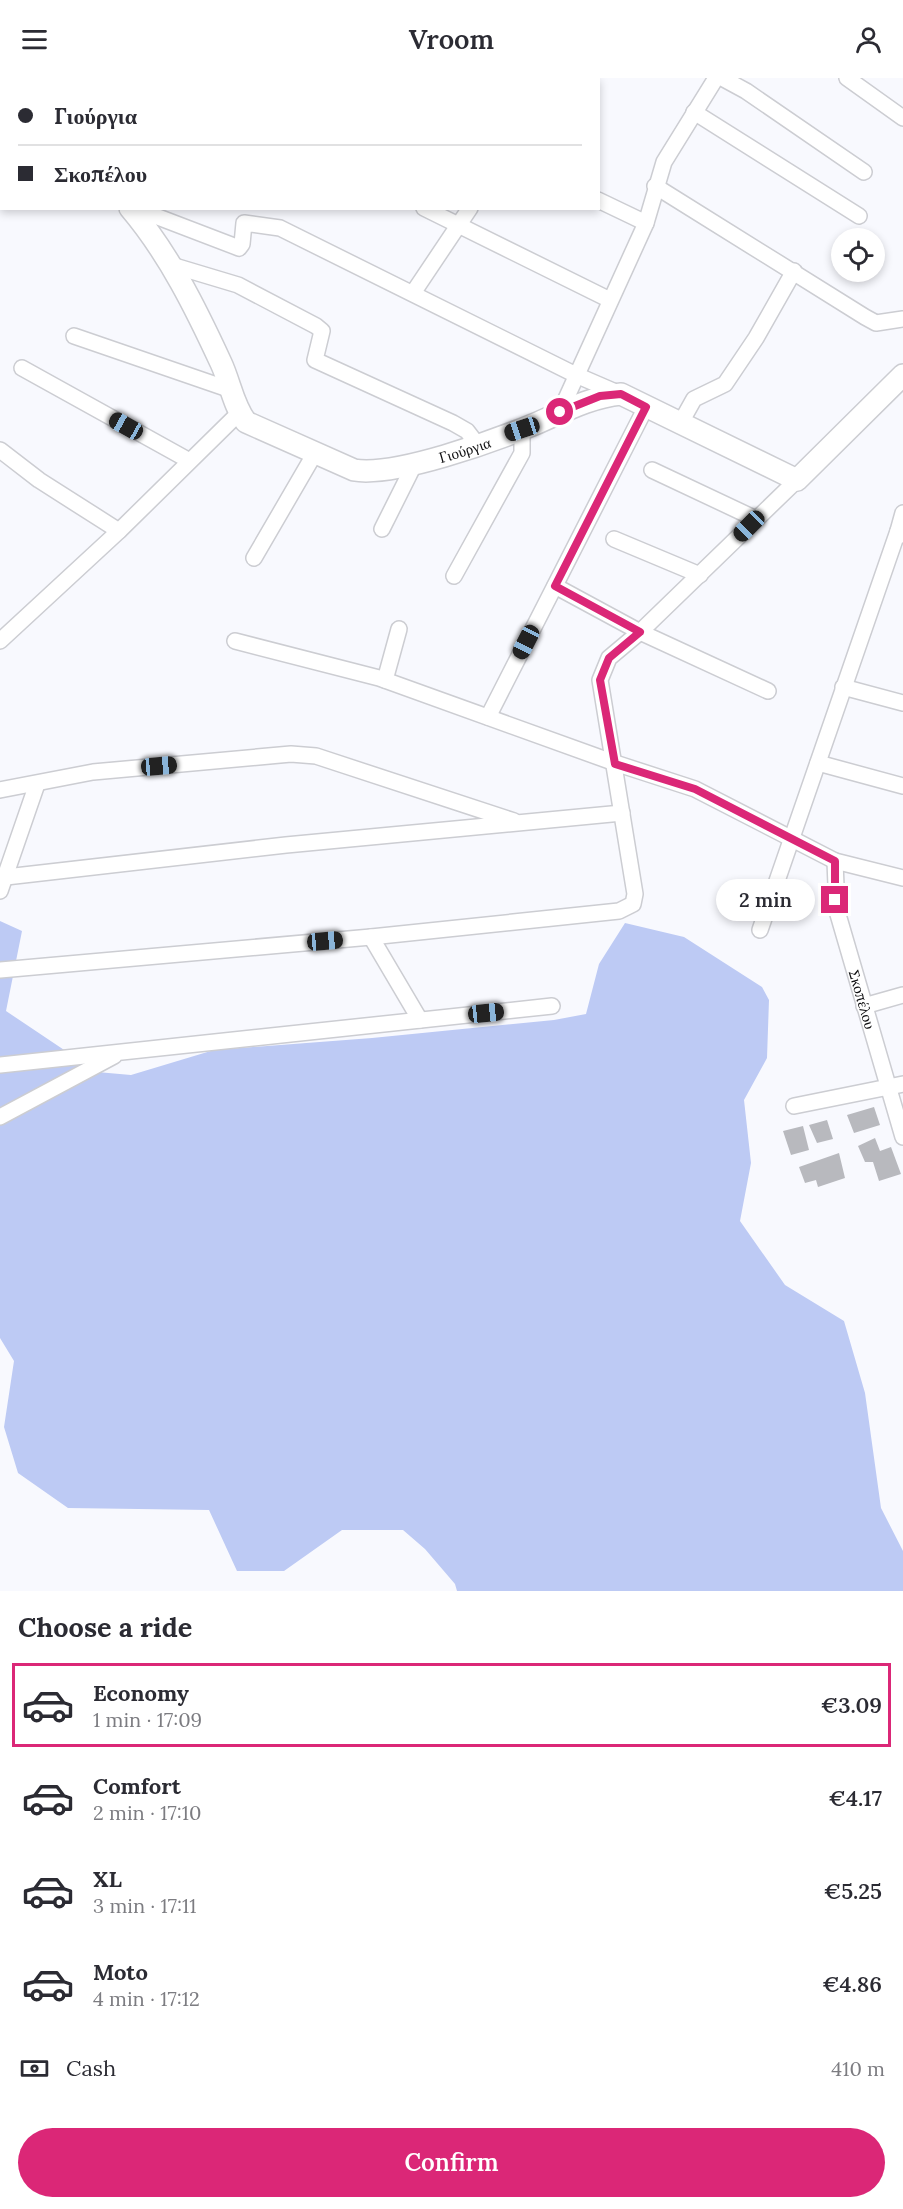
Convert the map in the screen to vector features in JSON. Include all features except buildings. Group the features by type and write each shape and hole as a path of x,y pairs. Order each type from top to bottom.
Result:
{"street":[{"path":"560,412 646,223 655,186 664,162 716,78"},
{"path":"722,78 746,91 864,172"},
{"path":"847,78 903,118"},
{"path":"694,112 860,216"},
{"path":"655,186 876,323 903,319"},
{"path":"600,202 646,223"},
{"path":"428,210 610,300"},
{"path":"413,293 469,210"},
{"path":"0,641 119,531 188,460 239,413 189,294 134,213"},
{"path":"134,213 158,217 234,248 239,248 242,244 244,223 279,228 576,375 621,394 797,480"},
{"path":"168,264 238,285 316,326 322,331 315,360 453,423 467,431 477,444"},
{"path":"680,424 694,399 725,384 756,338 794,271"},
{"path":"74,336 231,390"},
{"path":"22,368 188,460"},
{"path":"0,970 371,937 619,911 633,904 635,894 600,680 609,658 700,575 903,375"},
{"name":"Γιούργια","path":"239,413 246,422 354,470 371,473 415,463 522,429 600,396 621,394"},
{"path":"488,717 646,407"},
{"path":"454,576 522,453 522,429"},
{"path":"0,450 39,480 119,531"},
{"path":"254,558 315,453"},
{"path":"382,530 415,463"},
{"path":"652,470 756,519"},
{"path":"760,930 843,687 901,533 903,513"},
{"path":"614,539 700,575"},
{"path":"555,586 640,632 768,691"},
{"path":"385,680 399,629"},
{"path":"235,641 385,680 615,764 695,789 835,861 903,878"},
{"path":"843,687 903,703"},
{"path":"0,790 93,772 291,754 316,756 519,823"},
{"path":"818,764 903,786"},
{"path":"0,891 37,784"},
{"path":"6,876 286,845 622,813"},
{"name":"Σκοπέλου","path":"835,861 835,900 864,1006 896,1086 903,1137"},
{"path":"371,937 420,1020"},
{"path":"864,1006 903,995"},
{"path":"0,1065 552,1006"},
{"path":"0,1117 121,1052"},
{"path":"794,1106 896,1086"}],"shaded area":[{"path":"0,921 22,931 6,1011 97,1072 131,1075 214,1050 372,1038 554,1020 586,1014 599,964 625,923 684,937 762,987 769,1000 767,1058 744,1100 751,1163 740,1221 785,1285 844,1321 865,1393 881,1508 903,1551 903,1591 457,1591 455,1584 425,1549 403,1530 342,1530 284,1571 237,1571 209,1510 68,1508 18,1473 4,1427 14,1361 0,1338"}],"route":[{"path":"560,412 600,396 621,394 646,407 555,586 640,632 630,638 609,658 600,680 615,764 695,789 835,861 835,900"}]}
